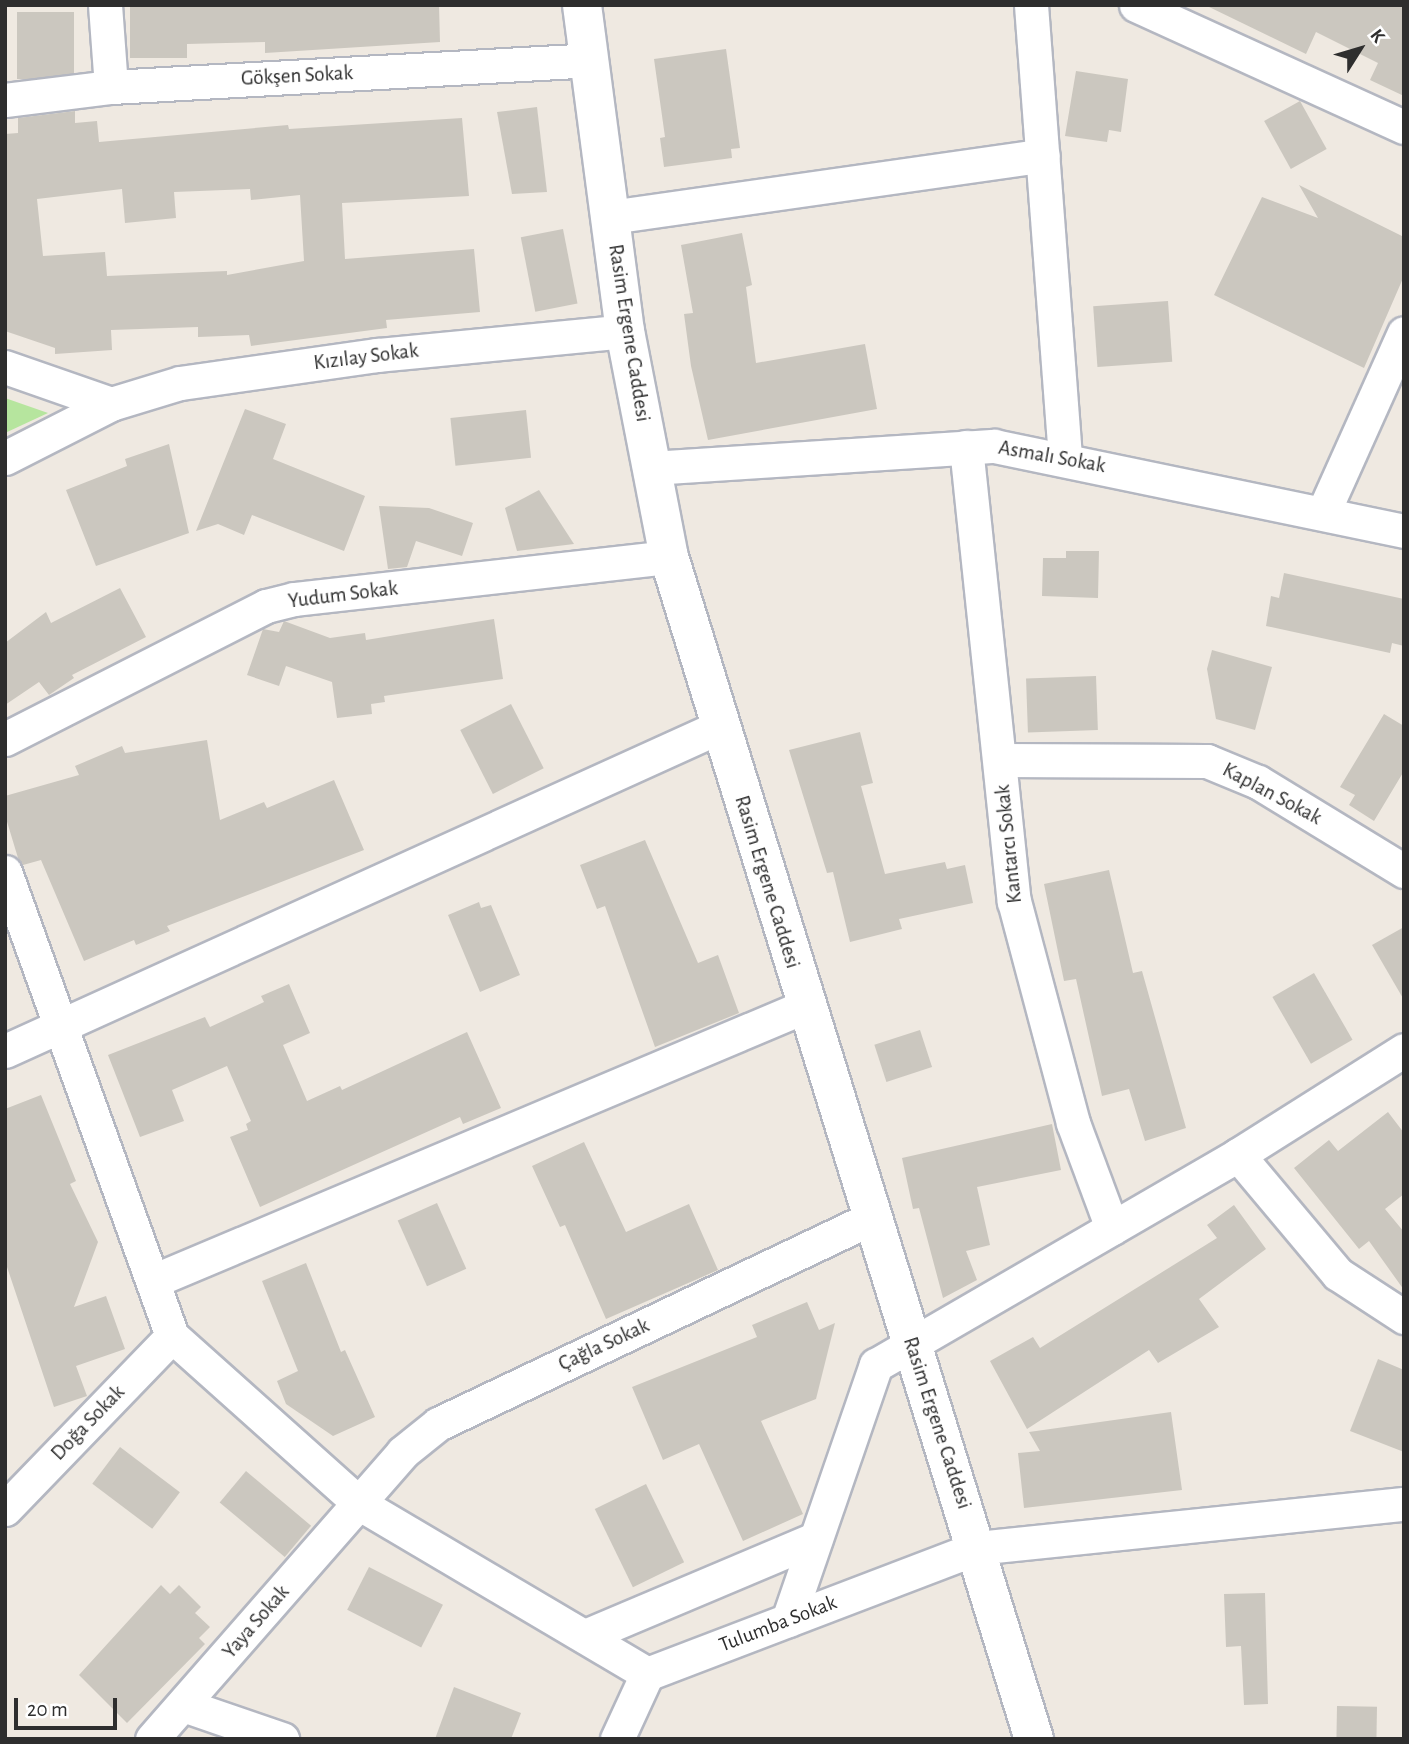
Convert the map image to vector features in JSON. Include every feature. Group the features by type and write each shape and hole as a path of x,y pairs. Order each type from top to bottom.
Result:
{"main road":[{"name":"Rasim Ergene Caddesi","path":"582,5 625,331 669,557 719,727 977,1548 1034,1739"}],"street":[{"path":"105,5 111,87"},
{"path":"1031,5 1065,458"},
{"path":"1136,5 1404,127"},
{"name":"Gökşen Sokak","path":"5,100 111,87 590,60"},
{"path":"610,217 1043,156"},
{"name":"Kızılay Sokak","path":"5,458 111,404 180,383 247,371 625,331"},
{"path":"1323,513 1404,333"},
{"path":"5,367 111,404"},
{"name":"Asmalı Sokak","path":"652,468 966,447 1018,449 1404,531"},
{"name":"Kantarcı Sokak","path":"966,447 1001,760 1005,835 1024,946 1073,1123 1112,1228"},
{"name":"Yudum Sokak","path":"5,739 266,606 294,599 669,557"},
{"path":"5,1051 59,1029 719,727"},
{"name":"Kaplan Sokak","path":"1001,760 1207,761 1258,782 1404,871"},
{"path":"5,872 59,1029 172,1336 359,1504 648,1674 617,1739"},
{"path":"153,1280 806,1006"},
{"path":"788,1620 876,1365 1238,1155 1404,1050"},
{"path":"1238,1155 1338,1274 1404,1317"},
{"name":"Çağla Sokak","path":"359,1504 403,1452 438,1424 872,1218"},
{"name":"Doğa Sokak","path":"5,1509 172,1336"},
{"name":"Yaya Sokak","path":"152,1739 359,1504"},
{"name":"Tulumba Sokak","path":"648,1674 977,1548 1404,1504"},
{"path":"585,1636 816,1539"},
{"path":"183,1705 282,1739"}],"green space":[{"path":"5,398 48,413 5,433"}],"building":[{"path":"130,5 439,5 440,42 265,53 265,42 187,44 187,58 130,58"},
{"path":"1205,5 1404,5 1404,96 1370,80 1378,63 1316,32 1306,54"},
{"path":"17,12 74,12 74,79 17,79"},
{"path":"726,49 740,148 731,149 732,158 664,167 660,138 665,137 654,59"},
{"path":"1076,71 1128,79 1121,132 1109,130 1107,142 1065,136"},
{"path":"1300,101 1327,149 1291,169 1264,121"},
{"path":"537,107 547,192 512,194 497,112"},
{"path":"75,111 75,123 97,121 99,142 288,125 289,129 462,118 469,196 342,203 345,259 474,249 480,312 386,320 387,328 251,346 249,335 198,337 198,327 111,330 112,350 55,354 55,348 5,331 5,134 18,133 18,118","holes":["122,189 125,223 176,218 174,192 250,189 251,200 300,195 304,261 227,275 227,271 107,276 105,252 43,256 37,199"]},
{"path":"1299,185 1404,237 1404,276 1364,368 1214,295 1262,197 1318,218"},
{"path":"563,229 578,304 535,312 521,237"},
{"path":"742,233 752,285 746,287 756,363 865,344 877,409 708,440 691,366 684,314 693,313 681,245"},
{"path":"1168,301 1172,362 1097,367 1093,306"},
{"path":"245,409 286,424 273,459 365,496 344,551 252,515 244,535 218,524 196,531"},
{"path":"526,410 531,458 455,466 450,418"},
{"path":"169,444 189,533 96,566 66,490 127,466 125,459"},
{"path":"539,490 574,544 517,551 505,508"},
{"path":"379,506 429,508 473,523 462,556 416,541 407,567 388,569"},
{"path":"1066,551 1099,551 1098,598 1042,596 1043,558 1066,558"},
{"path":"1284,573 1404,599 1404,646 1392,643 1390,653 1266,626 1271,596 1279,598"},
{"path":"120,588 146,637 72,675 74,678 49,695 39,682 5,705 5,643 46,612 51,623"},
{"path":"494,619 503,679 384,696 385,702 371,704 372,714 337,718 332,682 286,666 279,686 247,675 263,629 279,632 284,621 330,638 365,633 366,640"},
{"path":"1212,650 1272,667 1255,730 1216,719 1207,669"},
{"path":"1096,676 1098,730 1028,732 1026,678"},
{"path":"511,704 544,768 493,794 460,730"},
{"path":"1384,714 1404,726 1404,771 1374,821 1349,805 1355,795 1340,787"},
{"path":"860,732 873,783 861,786 885,874 945,862 947,869 965,865 973,903 899,919 902,929 850,942 833,872 827,873 789,750"},
{"path":"207,740 220,820 264,802 267,808 334,780 364,850 167,926 170,931 136,945 134,940 84,961 41,860 23,865 18,858 5,815 5,796 79,775 75,766 122,746 125,753"},
{"path":"645,840 698,963 718,955 739,1013 655,1047 605,906 597,909 580,865"},
{"path":"1109,870 1133,973 1142,971 1186,1128 1145,1141 1129,1089 1102,1096 1076,979 1064,981 1044,884"},
{"path":"479,902 481,908 491,905 520,975 480,992 448,915"},
{"path":"1404,927 1404,1000 1372,945"},
{"path":"1314,973 1352,1040 1311,1064 1272,997"},
{"path":"289,984 310,1033 283,1045 307,1101 340,1086 342,1090 467,1032 501,1108 463,1124 460,1117 260,1207 230,1137 248,1130 246,1124 251,1121 227,1066 172,1090 184,1121 140,1137 108,1055 205,1017 210,1027 264,1002 261,996"},
{"path":"920,1030 932,1067 886,1082 874,1045"},
{"path":"41,1095 76,1181 70,1184 98,1242 74,1307 106,1296 125,1349 76,1366 87,1396 54,1407 5,1261 5,1109"},
{"path":"1388,1112 1404,1133 1404,1194 1385,1209 1404,1232 1404,1290 1369,1241 1359,1249 1294,1168 1329,1140 1338,1151"},
{"path":"1052,1124 1061,1170 977,1187 990,1245 966,1251 977,1280 943,1298 919,1208 913,1209 902,1158"},
{"path":"584,1142 626,1232 689,1204 718,1270 606,1319 565,1225 560,1227 532,1166"},
{"path":"437,1203 466,1269 427,1286 398,1220"},
{"path":"1234,1205 1266,1249 1199,1299 1219,1327 1158,1363 1149,1350 1027,1429 990,1361 1033,1337 1040,1348 1217,1238 1207,1225"},
{"path":"306,1263 341,1352 345,1350 375,1417 333,1436 286,1404 277,1381 298,1371 262,1281"},
{"path":"807,1302 819,1330 835,1323 816,1399 761,1421 803,1514 743,1541 699,1444 663,1460 632,1387 757,1337 752,1325"},
{"path":"1378,1359 1404,1370 1404,1452 1350,1431"},
{"path":"1171,1412 1182,1490 1024,1508 1018,1453 1040,1451 1029,1432"},
{"path":"120,1447 180,1492 152,1529 92,1484"},
{"path":"246,1471 311,1526 285,1557 220,1502"},
{"path":"646,1484 684,1562 633,1587 595,1509"},
{"path":"369,1567 443,1605 421,1647 347,1610"},
{"path":"161,1585 170,1594 179,1585 201,1607 195,1613 210,1627 199,1638 205,1644 127,1723 79,1675"},
{"path":"1265,1593 1268,1704 1244,1705 1241,1646 1226,1647 1224,1594"},
{"path":"454,1687 521,1713 511,1739 435,1739"},
{"path":"1337,1706 1377,1707 1376,1739 1336,1739"}]}
